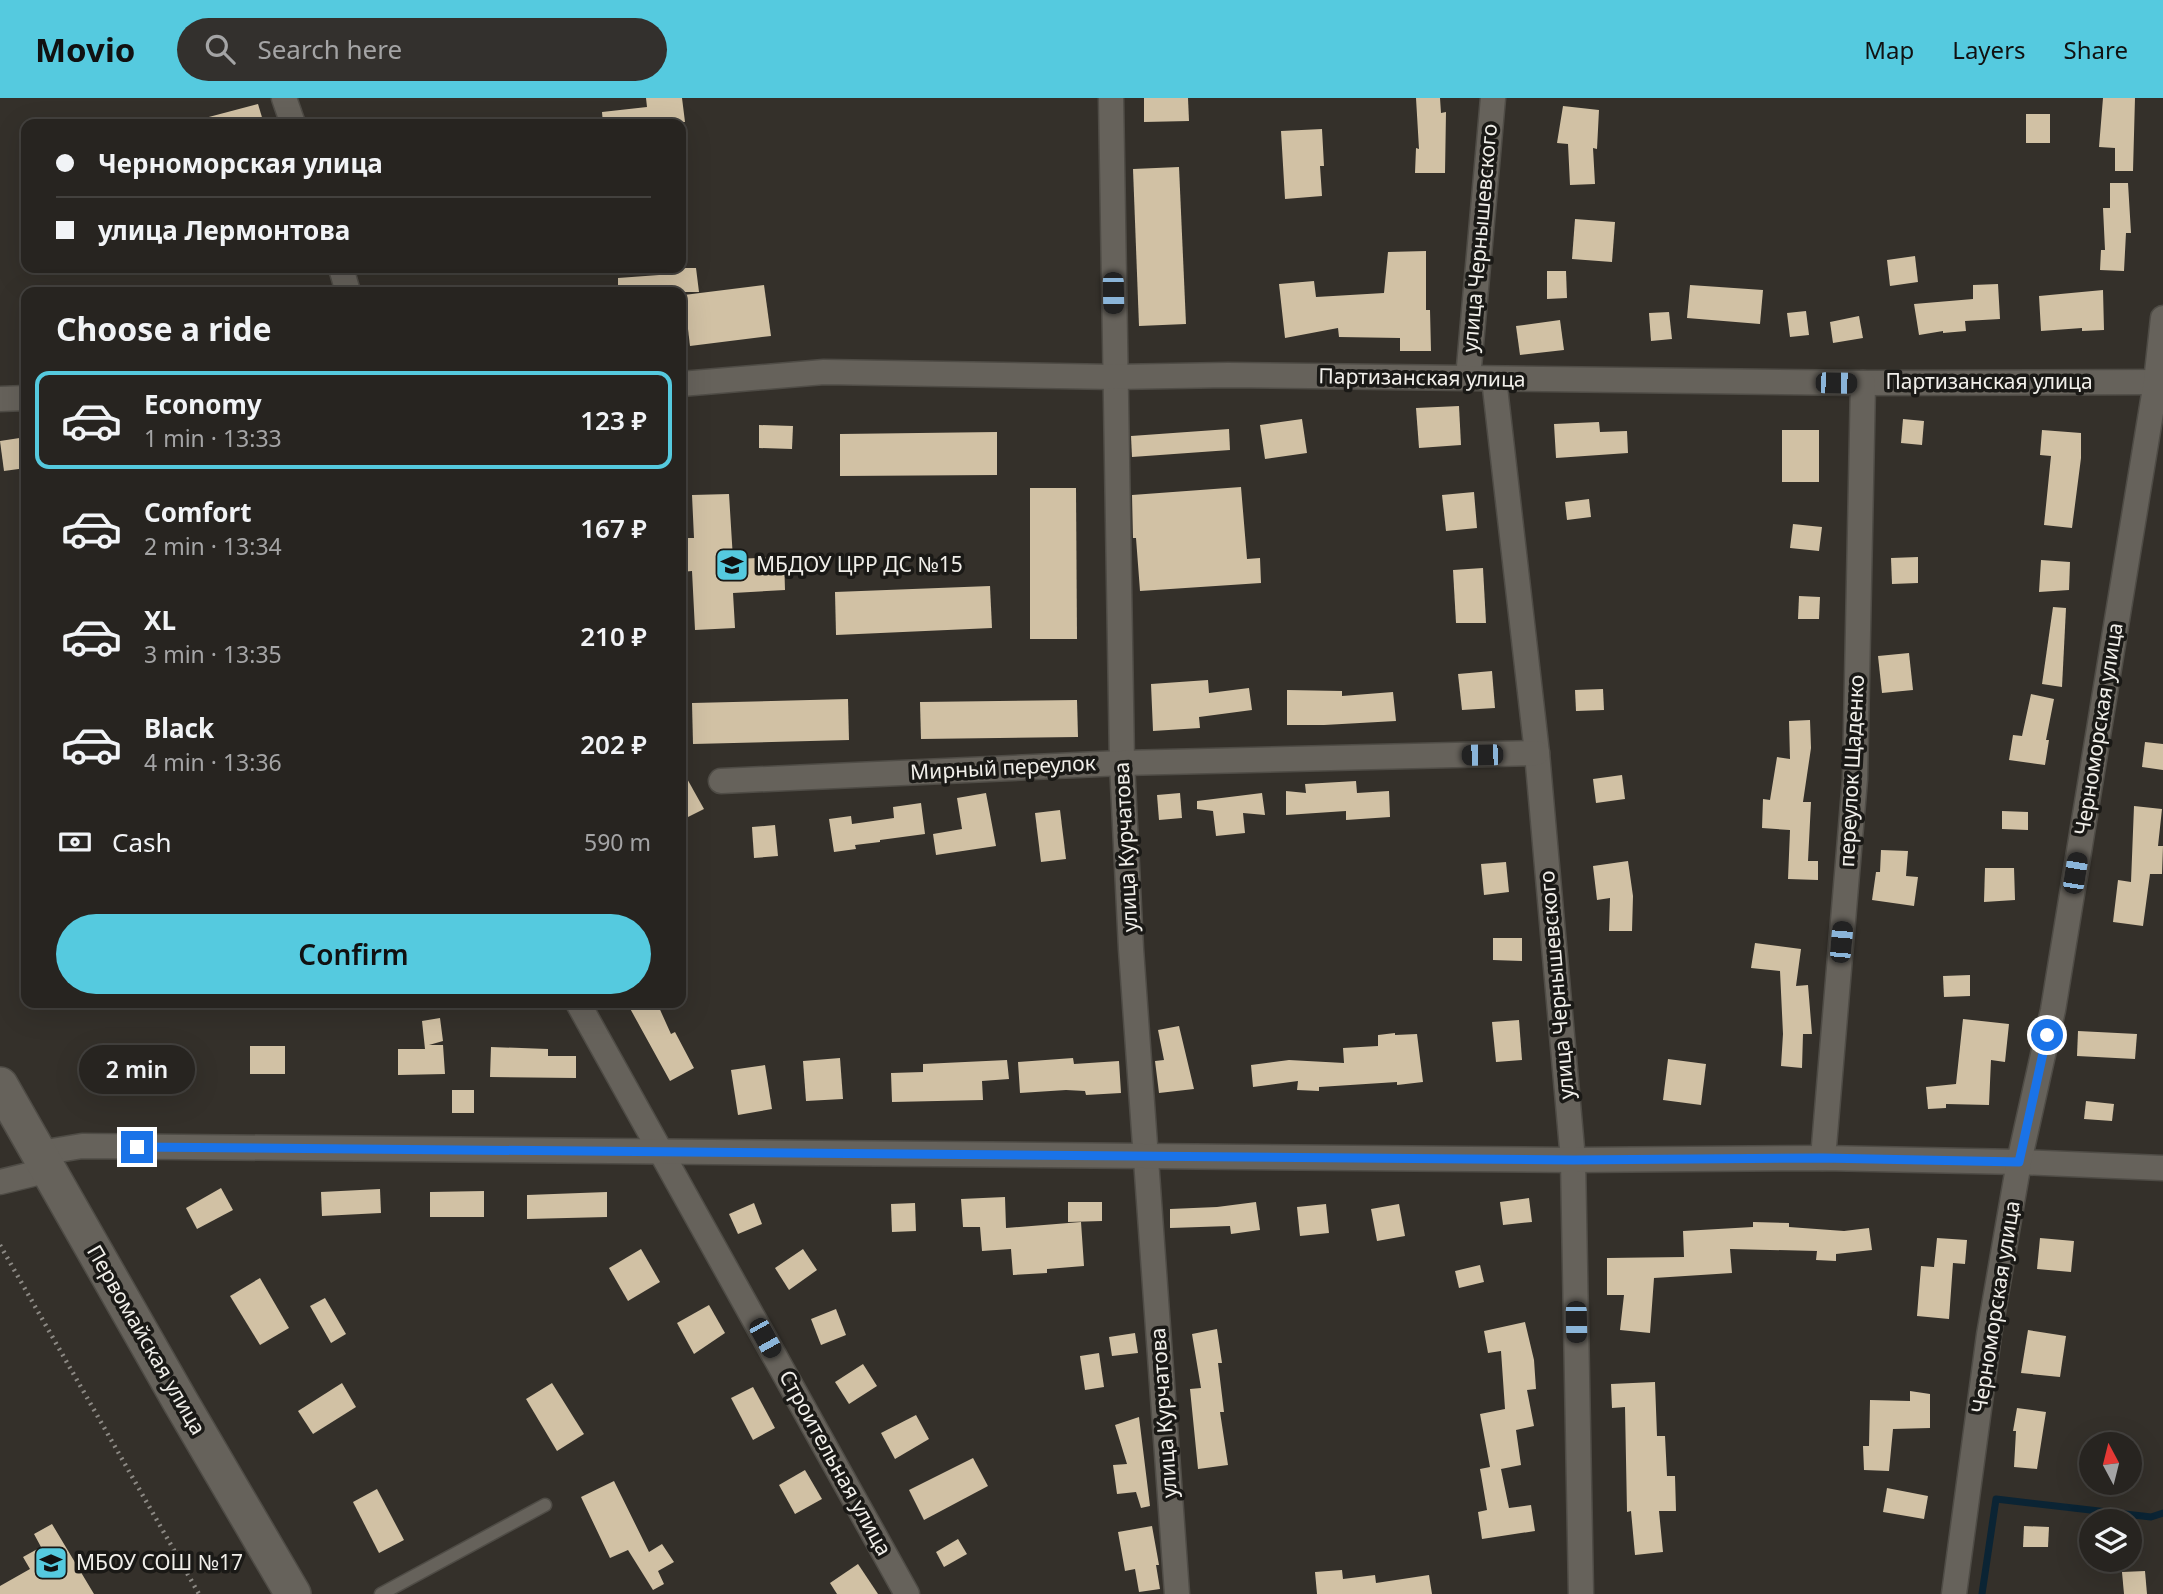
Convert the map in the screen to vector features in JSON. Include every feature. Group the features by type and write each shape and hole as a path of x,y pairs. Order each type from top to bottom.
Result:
{"street":[{"path":"284,98 291,119"},
{"name":"улица Курчатова","path":"1111,98 1122,763 1131,949 1177,1594"},
{"name":"улица Чернышевского","path":"1468,378 1493,98"},
{"name":"Черноморская улица","path":"1954,1594 1989,1335 2019,1162 2053,1010 2160,382 2163,318"},
{"name":"Партизанская улица","path":"686,384 824,372 1863,383 2160,382"},
{"name":"улица Чернышевского","path":"1494,379 1537,753 1573,1160 1581,1594"},
{"name":"переулок Щаденко","path":"1823,1158 1855,779 1863,383"},
{"path":"0,399 21,398"},
{"name":"Мирный переулок","path":"721,782 1122,763 1537,753"},
{"name":"Строительная улица","path":"581,1008 907,1594"},
{"name":"Первомайская улица","path":"0,1085 293,1594"},
{"path":"0,1182 82,1146 1573,1160 1823,1158 2163,1168"}],"lane":[{"path":"381,1594 545,1506"}],"path":[{"path":"0,1245 199,1594"}],"building":[{"path":"646,98 682,98 685,119 603,119 602,112 647,107"},
{"path":"1144,98 1188,98 1189,121 1144,122"},
{"path":"1416,98 1440,98 1441,113 1446,112 1445,173 1415,173 1416,148 1419,149"},
{"path":"2103,98 2135,98 2133,171 2115,171 2115,148 2099,147"},
{"path":"258,104 262,119 205,119"},
{"path":"1563,106 1599,110 1597,149 1593,148 1595,184 1570,185 1568,144 1557,143"},
{"path":"2026,114 2050,114 2050,143 2026,143"},
{"path":"1322,129 1322,196 1285,199 1281,131"},
{"path":"1179,167 1186,324 1139,326 1133,169"},
{"path":"2110,183 2128,183 2131,233 2126,233 2124,271 2100,270 2101,250 2105,250 2103,208 2110,208"},
{"path":"1575,219 1615,222 1612,262 1572,259"},
{"path":"1426,251 1426,310 1430,310 1431,351 1400,351 1400,338 1339,337 1338,328 1285,338 1279,284 1314,281 1316,297 1384,293 1388,252"},
{"path":"1915,256 1918,282 1890,286 1887,260"},
{"path":"686,268 696,268 699,292 686,292 686,287 618,287 618,278 686,273"},
{"path":"1547,271 1566,271 1567,298 1547,299"},
{"path":"1998,284 2000,319 1965,321 1966,331 1919,335 1914,304 1973,299 1973,285"},
{"path":"764,285 771,336 690,346 686,295"},
{"path":"1690,285 1763,290 1760,324 1687,318"},
{"path":"2103,290 2104,330 2082,331 2082,328 2041,331 2039,296"},
{"path":"1806,311 1809,335 1790,337 1787,313"},
{"path":"1669,312 1672,339 1651,341 1649,313"},
{"path":"1859,316 1863,338 1833,343 1830,322"},
{"path":"1560,320 1564,350 1520,355 1516,326"},
{"path":"1459,406 1461,445 1419,448 1416,408"},
{"path":"1302,419 1307,453 1265,459 1260,425"},
{"path":"1903,419 1924,421 1922,445 1901,443"},
{"path":"1599,422 1600,432 1627,431 1628,453 1556,458 1554,424"},
{"path":"759,425 793,426 792,449 759,448"},
{"path":"1229,429 1230,450 1132,457 1131,436"},
{"path":"1782,430 1819,430 1819,482 1782,482"},
{"path":"2042,430 2081,433 2081,458 2072,528 2044,525 2051,456 2040,455"},
{"path":"997,432 997,475 840,476 840,434"},
{"path":"21,438 21,469 4,471 0,441"},
{"path":"1241,487 1247,559 1260,558 1261,583 1140,591 1136,538 1133,538 1132,495"},
{"path":"1030,488 1076,488 1077,639 1030,639"},
{"path":"1474,492 1477,528 1446,531 1442,495"},
{"name":"МБДОУ ЦРР ДС №15","path":"729,494 733,559 784,557 785,590 733,593 735,628 695,630 692,571 686,572 686,538 694,538 692,495"},
{"path":"1589,499 1591,517 1567,520 1565,502"},
{"path":"1793,524 1822,527 1819,551 1790,548"},
{"path":"1918,557 1918,583 1892,584 1891,558"},
{"path":"2041,560 2070,562 2069,590 2039,592"},
{"path":"1483,568 1486,623 1456,623 1453,570"},
{"path":"990,586 992,628 836,635 835,592"},
{"path":"1799,596 1820,597 1819,619 1798,619"},
{"path":"2053,607 2066,608 2062,687 2042,684"},
{"path":"1909,653 1913,690 1882,693 1878,656"},
{"path":"1492,671 1495,708 1462,710 1458,674"},
{"path":"1208,680 1209,693 1249,688 1252,710 1199,717 1200,728 1153,731 1151,684"},
{"path":"1603,689 1604,710 1576,711 1575,690"},
{"path":"1287,690 1342,691 1342,696 1393,692 1396,721 1287,725"},
{"path":"2031,694 2054,699 2046,740 2049,740 2045,765 2009,760 2013,735 2022,736"},
{"path":"848,699 849,740 693,744 692,703"},
{"path":"1077,700 1078,737 921,739 920,702"},
{"path":"1810,720 1811,748 1803,802 1811,802 1808,861 1818,861 1818,880 1788,879 1790,830 1762,828 1763,799 1770,800 1777,757 1790,759 1789,721"},
{"path":"2145,742 2163,744 2163,770 2142,767"},
{"path":"1622,775 1625,799 1596,803 1593,779"},
{"path":"686,777 704,809 686,818"},
{"path":"1356,781 1357,793 1389,791 1390,817 1346,820 1346,811 1286,815 1286,791 1306,793 1305,784"},
{"path":"986,793 996,846 936,855 933,834 962,829 957,798"},
{"path":"1180,793 1182,818 1159,820 1157,795"},
{"path":"1262,793 1265,815 1243,813 1245,833 1216,836 1213,811 1197,809 1197,801"},
{"path":"921,803 925,834 880,840 855,845 856,849 834,852 829,819 851,816 852,824 894,818 893,807"},
{"path":"2134,806 2162,809 2158,846 2163,846 2162,874 2150,874 2143,926 2113,922 2118,880 2131,882"},
{"path":"1060,810 1066,859 1041,862 1035,813"},
{"path":"2002,811 2028,812 2028,830 2002,829"},
{"path":"775,825 778,856 754,858 752,827"},
{"path":"1881,850 1908,851 1906,876 1918,877 1914,906 1872,900 1876,872 1880,872"},
{"path":"1628,861 1633,896 1632,931 1609,931 1610,898 1597,900 1593,866"},
{"path":"1506,862 1509,892 1484,895 1481,864"},
{"path":"1985,868 2014,868 2015,900 1984,902"},
{"path":"1493,938 1522,938 1522,961 1493,960"},
{"path":"1755,943 1801,949 1796,986 1808,985 1812,1034 1803,1034 1802,1068 1781,1066 1783,1034 1780,971 1751,968"},
{"path":"1970,975 1970,996 1944,997 1943,976"},
{"path":"630,1008 659,1008 671,1034 675,1032 694,1068 670,1081"},
{"path":"440,1018 443,1041 429,1045 443,1045 445,1074 398,1075 398,1049 425,1049 422,1021"},
{"path":"1963,1019 2009,1024 2005,1062 1991,1060 1989,1105 1946,1104 1946,1108 1928,1109 1926,1087 1956,1084"},
{"path":"1519,1020 1522,1060 1496,1062 1492,1022"},
{"path":"1179,1026 1194,1089 1159,1093 1155,1061 1164,1060 1158,1030"},
{"path":"2078,1031 2137,1034 2135,1059 2077,1056"},
{"path":"1417,1034 1423,1082 1319,1087 1319,1091 1297,1090 1298,1081 1253,1087 1251,1065 1289,1060 1344,1063 1343,1048 1378,1046 1378,1035"},
{"path":"250,1046 285,1046 285,1074 250,1074"},
{"path":"491,1047 548,1049 548,1056 576,1056 576,1078 490,1077"},
{"path":"139,1051 153,1075 117,1096 103,1073"},
{"path":"840,1058 843,1099 806,1101 803,1061"},
{"path":"1073,1058 1074,1064 1119,1061 1121,1093 1086,1095 1085,1091 1066,1090 1020,1093 1018,1062"},
{"path":"1668,1059 1706,1064 1701,1105 1663,1100"},
{"path":"1007,1060 1009,1079 982,1081 983,1100 892,1102 891,1073 923,1072 923,1064"},
{"path":"765,1065 772,1109 738,1115 731,1070"},
{"path":"452,1090 474,1090 474,1113 452,1113"},
{"path":"2086,1101 2114,1104 2112,1121 2084,1119"},
{"path":"221,1188 233,1210 197,1229 186,1208"},
{"path":"380,1189 381,1213 322,1216 321,1192"},
{"path":"484,1191 484,1217 430,1217 430,1192"},
{"path":"607,1192 607,1217 527,1219 527,1195"},
{"path":"1005,1197 1006,1228 1081,1222 1084,1266 1047,1269 1047,1273 1013,1275 1011,1249 982,1251 980,1227 963,1227 961,1199"},
{"path":"1529,1198 1532,1222 1503,1225 1500,1202"},
{"path":"1068,1202 1102,1202 1102,1221 1068,1222"},
{"path":"1256,1202 1260,1230 1231,1234 1230,1226 1170,1228 1170,1209"},
{"path":"754,1203 762,1224 738,1234 729,1214"},
{"path":"915,1203 916,1231 892,1232 891,1204"},
{"path":"1326,1204 1329,1233 1300,1236 1297,1207"},
{"path":"1399,1204 1405,1236 1377,1241 1371,1209"},
{"path":"1753,1222 1789,1223 1789,1227 1844,1231 1869,1228 1872,1250 1836,1254 1836,1261 1816,1260 1817,1251 1730,1249 1732,1273 1654,1278 1650,1333 1620,1330 1624,1295 1607,1295 1607,1258 1684,1257 1683,1231 1753,1227"},
{"path":"1937,1238 1967,1240 1965,1264 1953,1263 1949,1319 1917,1316 1921,1266 1934,1267"},
{"path":"2040,1238 2074,1241 2071,1272 2037,1269"},
{"path":"641,1249 660,1282 628,1301 609,1268"},
{"path":"803,1249 817,1270 789,1290 775,1268"},
{"path":"1480,1265 1484,1282 1459,1288 1455,1271"},
{"path":"260,1278 289,1328 260,1345 230,1296"},
{"path":"325,1298 346,1334 331,1343 310,1306"},
{"path":"709,1305 725,1333 694,1354 677,1323"},
{"path":"836,1309 846,1335 821,1345 811,1319"},
{"path":"1525,1322 1534,1360 1536,1389 1527,1390 1534,1426 1516,1430 1521,1465 1501,1469 1509,1508 1531,1505 1535,1531 1482,1539 1478,1512 1487,1510 1480,1469 1490,1467 1480,1414 1505,1409 1501,1351 1488,1353 1484,1331"},
{"path":"1217,1329 1222,1363 1218,1363 1224,1412 1220,1412 1228,1465 1198,1469 1190,1389 1201,1388 1192,1334"},
{"path":"2028,1330 2066,1336 2060,1377 2021,1373"},
{"path":"1135,1333 1138,1353 1112,1356 1109,1337"},
{"path":"1099,1353 1104,1387 1085,1390 1080,1356"},
{"path":"863,1364 877,1386 849,1404 835,1382"},
{"path":"1655,1382 1657,1436 1665,1436 1667,1476 1675,1476 1676,1511 1659,1511 1663,1552 1635,1555 1631,1511 1627,1512 1625,1407 1612,1408 1611,1384"},
{"path":"342,1383 356,1407 313,1434 298,1411"},
{"path":"552,1383 584,1434 557,1451 526,1399"},
{"path":"753,1387 775,1428 753,1440 731,1398"},
{"path":"1910,1391 1930,1394 1930,1428 1893,1429 1889,1471 1864,1470 1863,1446 1869,1446 1870,1400 1910,1401"},
{"path":"2017,1408 2046,1412 2037,1469 2014,1467 2016,1431 2013,1431"},
{"path":"916,1415 929,1439 895,1459 881,1433"},
{"path":"1139,1417 1150,1506 1141,1508 1136,1492 1117,1494 1113,1465 1127,1464 1115,1425"},
{"path":"973,1458 988,1486 924,1520 909,1490"},
{"path":"805,1470 822,1499 795,1514 779,1485"},
{"path":"614,1481 649,1552 662,1544 674,1562 658,1571 664,1584 653,1590 628,1550 610,1558 581,1497"},
{"path":"1887,1488 1928,1496 1924,1519 1883,1512"},
{"path":"377,1489 404,1540 379,1553 353,1502"},
{"name":"МБОУ СОШ №17","path":"52,1524 94,1594 0,1594 0,1586 30,1569 23,1557 41,1547 34,1534"},
{"path":"1152,1526 1160,1589 1139,1592 1135,1569 1125,1571 1118,1532"},
{"path":"2024,1526 2049,1527 2048,1547 2023,1547"},
{"path":"958,1539 967,1554 944,1567 936,1552"},
{"path":"858,1564 878,1594 837,1594 830,1583"},
{"path":"1342,1570 1343,1579 1375,1575 1376,1583 1429,1575 1432,1594 1317,1594 1315,1572"},
{"path":"2145,1571 2147,1594 2124,1594 2122,1572"}],"waterway":[{"path":"1982,1594 1996,1499 2151,1517 2163,1513"}],"place":[{"name":"МБДОУ ЦРР ДС №15","path":"732,565"},
{"name":"МБОУ СОШ №17","path":"51,1563"}],"route":[{"path":"137,1147 1145,1154 1573,1160 1823,1158 2019,1162 2047,1035"}]}
